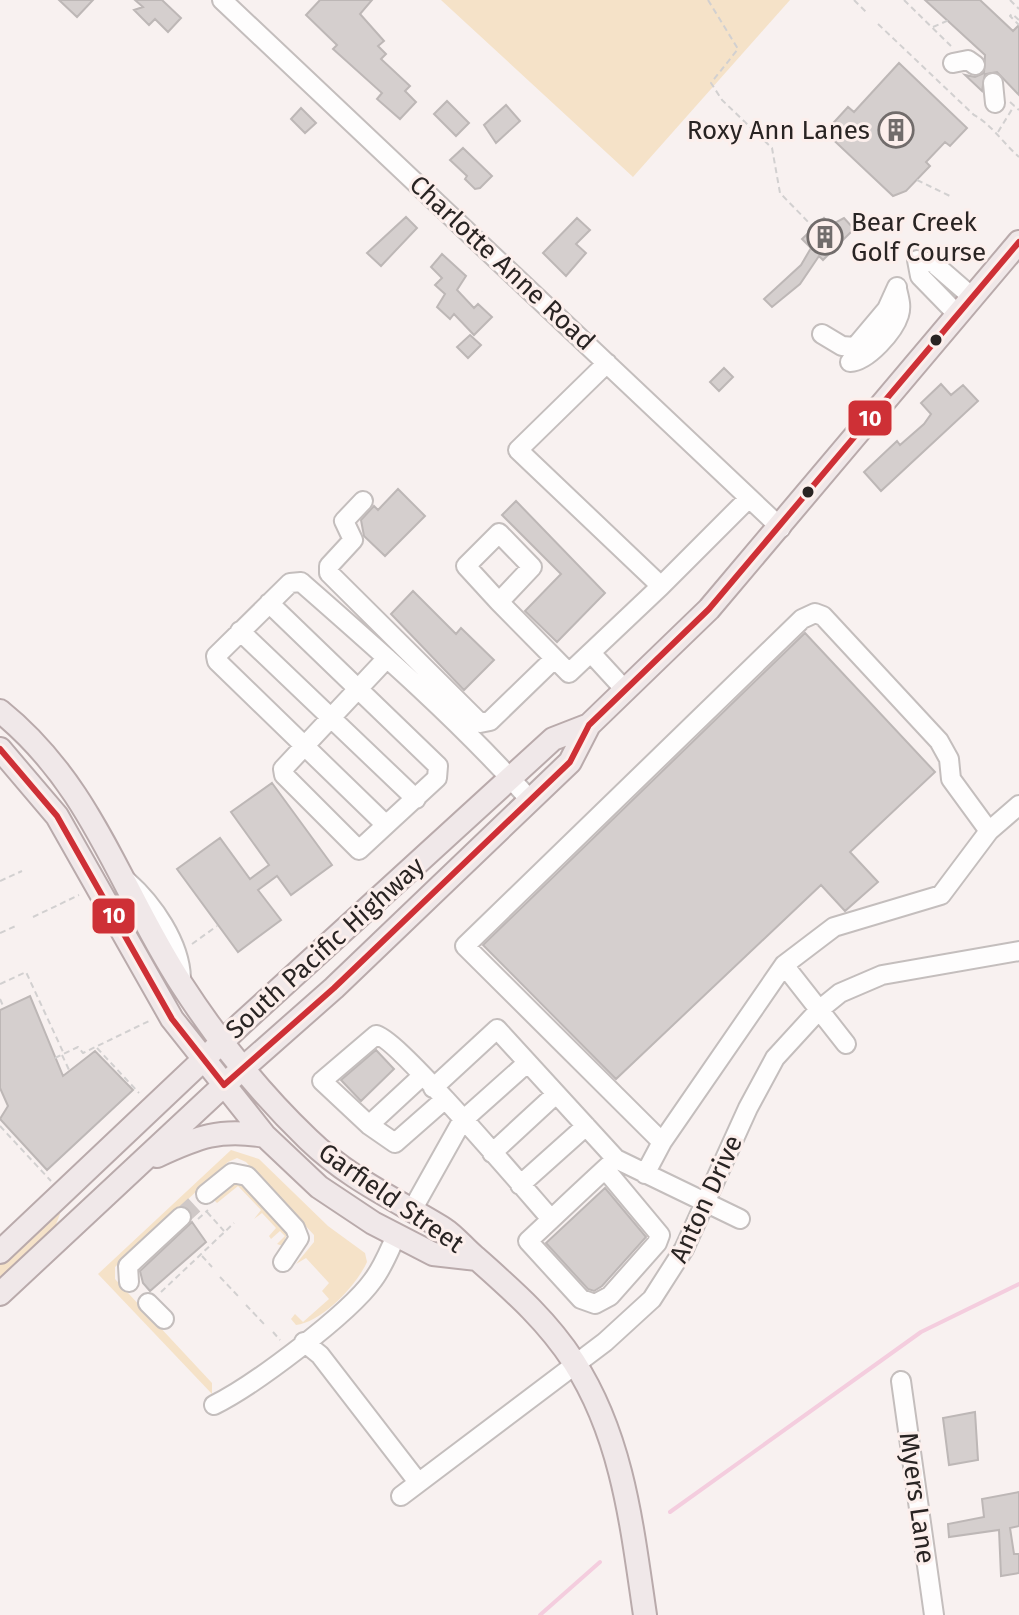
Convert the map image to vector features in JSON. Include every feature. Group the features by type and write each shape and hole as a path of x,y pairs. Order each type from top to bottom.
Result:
{"main road":[{"name":"South Pacific Highway","path":"0,1294 224,1085 334,988 570,762 589,725 709,609 781,528 963,304 1019,242"},
{"name":"Garfield Street","path":"0,711 41,748 78,794 182,985 245,1067 319,1149 375,1191 446,1230 531,1306 574,1362 602,1412 615,1447 626,1490 645,1615"},
{"name":"South Pacific Highway","path":"5,1244 553,739 589,725"},
{"name":"Garfield Street","path":"0,749 57,816 90,869 132,954 172,1019 265,1136 319,1187 396,1236 433,1254 477,1259"},
{"path":"137,1165 208,1135 236,1131 265,1136"}],"street":[{"name":"Charlotte Anne Road","path":"222,0 781,528"},
{"path":"954,56 975,65"},
{"path":"993,83 995,103"},
{"path":"822,334 850,349 855,347 887,309 897,287 901,307 898,319 867,356 850,362"},
{"path":"607,363 518,450 661,586"},
{"path":"499,602 569,673 592,654 749,498"},
{"path":"363,501 343,524 353,540 327,569 480,723 490,721 554,659"},
{"path":"386,825 217,661 218,652 290,583 301,582 387,658 479,743 530,800"},
{"path":"269,603 358,689 438,766 437,778 359,850 284,775 285,765 331,718 358,689 387,658"},
{"path":"662,1142 465,946 807,615 823,616 939,741 949,759 951,779 989,831"},
{"path":"240,631 416,799"},
{"path":"592,654 626,691"},
{"path":"645,1174 662,1142 784,965 834,927 941,895 989,831 1019,805"},
{"name":"Anton Drive","path":"401,1496 574,1362 605,1342 652,1299 673,1270 775,1058 819,1010 840,993 882,975 1019,951"},
{"path":"784,965 846,1044"},
{"path":"369,1125 433,1088 497,1029 586,1126 660,1235 657,1243 610,1296 595,1304 581,1299 528,1241 610,1164"},
{"path":"433,1088 395,1143 369,1125 322,1081 376,1035 390,1040 551,1219"},
{"path":"411,1212 462,1121 527,1063"},
{"path":"492,1153 556,1094"},
{"path":"520,1185 586,1126"},
{"path":"610,1164 645,1174 740,1219"},
{"path":"209,1203 232,1173 247,1176 295,1228 299,1238 283,1262"},
{"path":"129,1282 128,1266 188,1220"},
{"path":"214,1405 246,1388 372,1282 396,1236"},
{"path":"153,1299 164,1319"},
{"path":"304,1342 320,1355 418,1482"},
{"name":"Myers Lane","path":"901,1381 934,1615"}],"path":[{"path":"708,0 738,49 711,83 722,100 772,148 780,193 814,228"},
{"path":"854,0 866,12"},
{"path":"904,0 954,56"},
{"path":"1010,0 1019,9"},
{"path":"932,28 949,20"},
{"path":"878,24 1019,157"},
{"path":"960,99 965,94"},
{"path":"998,132 1014,106"},
{"path":"917,180 952,197"},
{"path":"0,881 22,871"},
{"path":"33,917 81,895"},
{"path":"0,933 18,925"},
{"path":"182,952 217,926"},
{"path":"0,984 26,972 70,1072"},
{"path":"0,999 4,1008"},
{"path":"55,1058 78,1047 83,1053 149,1021"},
{"path":"96,1047 143,1096"},
{"path":"0,1126 52,1182"},
{"path":"188,1220 209,1203 225,1232"},
{"path":"153,1299 234,1223"},
{"path":"201,1255 212,1267"},
{"path":"220,1277 238,1296"},
{"path":"246,1305 264,1324"},
{"path":"273,1332 283,1344"}],"shaded area":[{"path":"441,0 790,0 633,177"},
{"path":"231,1150 259,1159 328,1226 365,1253 367,1262 355,1282 327,1310 317,1317 296,1325 291,1319 295,1314 303,1322 329,1299 322,1291 329,1283 306,1258 296,1264 314,1242 314,1235 246,1162 237,1158 228,1162 115,1267 115,1279 212,1383 212,1394 98,1274"},
{"path":"233,1183 244,1185 287,1233 283,1246 277,1244 285,1236 280,1231 271,1239 269,1236 276,1228 262,1213 254,1219 261,1210 238,1186 217,1203 213,1199"},
{"path":"56,1210 60,1214 53,1232 0,1283 0,1263"}],"building":[{"path":"59,0 93,0 77,17"},
{"path":"135,0 162,0 181,18 168,32 155,19 149,25 134,10 143,7"},
{"path":"320,0 372,0 360,14 384,41 378,46 386,54 381,59 410,86 405,91 416,102 400,119 377,99 382,93 333,49 337,45 306,15"},
{"path":"925,0 980,0 1013,31 1019,25 1019,95 997,72 985,74 982,91 965,75 975,77 984,73 985,55"},
{"name":"Roxy Ann Lanes","path":"899,63 967,128 950,146 945,142 926,162 930,166 906,191 893,196 825,132 848,107 854,112"},
{"path":"447,101 469,123 456,136 434,114"},
{"path":"506,105 520,121 496,143 484,125"},
{"path":"301,108 316,123 305,133 291,119"},
{"path":"463,148 492,176 480,188 475,189 465,179 467,176 450,160"},
{"path":"406,217 417,228 381,266 367,253"},
{"path":"577,218 590,230 576,244 586,253 566,276 543,253"},
{"path":"824,218 831,225 844,218 854,229 823,260 819,256 800,284 772,307 764,299 801,265 811,248 802,239"},
{"path":"442,254 466,276 457,290 474,308 478,304 492,317 474,335 454,314 450,319 437,307 445,294 435,285 442,278 431,267"},
{"path":"470,335 481,345 468,358 457,347"},
{"path":"724,368 733,377 719,391 710,382"},
{"path":"941,384 951,395 963,385 978,401 881,491 864,472 897,441 900,445 924,424 931,414 921,403"},
{"path":"398,489 425,516 385,556 364,536 361,520 374,506 378,510"},
{"path":"516,501 605,593 557,642 525,611 561,574 502,515"},
{"path":"413,591 456,634 461,628 494,660 464,690 391,614"},
{"path":"805,633 935,772 850,852 878,882 845,911 821,885 616,1079 483,945"},
{"path":"272,783 332,865 291,895 277,876 258,890 281,920 238,952 177,869 220,838 250,879 269,865 231,812"},
{"path":"30,996 63,1076 95,1051 133,1090 47,1170 0,1119 8,1106 0,1088 0,1010"},
{"path":"376,1050 394,1069 361,1101 341,1080"},
{"path":"605,1188 646,1237 594,1291 588,1289 546,1243"},
{"path":"192,1222 206,1242 150,1291 143,1283 140,1271"},
{"path":"975,1412 978,1460 949,1465 943,1418"},
{"path":"1019,1492 1019,1526 1010,1528 1014,1554 1019,1554 1019,1573 1001,1576 999,1530 949,1537 948,1524 984,1517 982,1499"}],"waterway":[{"path":"670,1512 921,1332 1019,1284"},
{"path":"540,1615 600,1562"}],"tunnel":[{"path":"181,1217 206,1194"}],"transit line":[{"name":"10","path":"224,1085 334,988 570,762 589,725 709,609 1019,242"},
{"name":"10","path":"0,749 57,816 172,1019 224,1085"}],"place":[{"name":"Roxy Ann Lanes","path":"896,130"},
{"name":"Bear Creek Golf Course","path":"825,237"}]}
